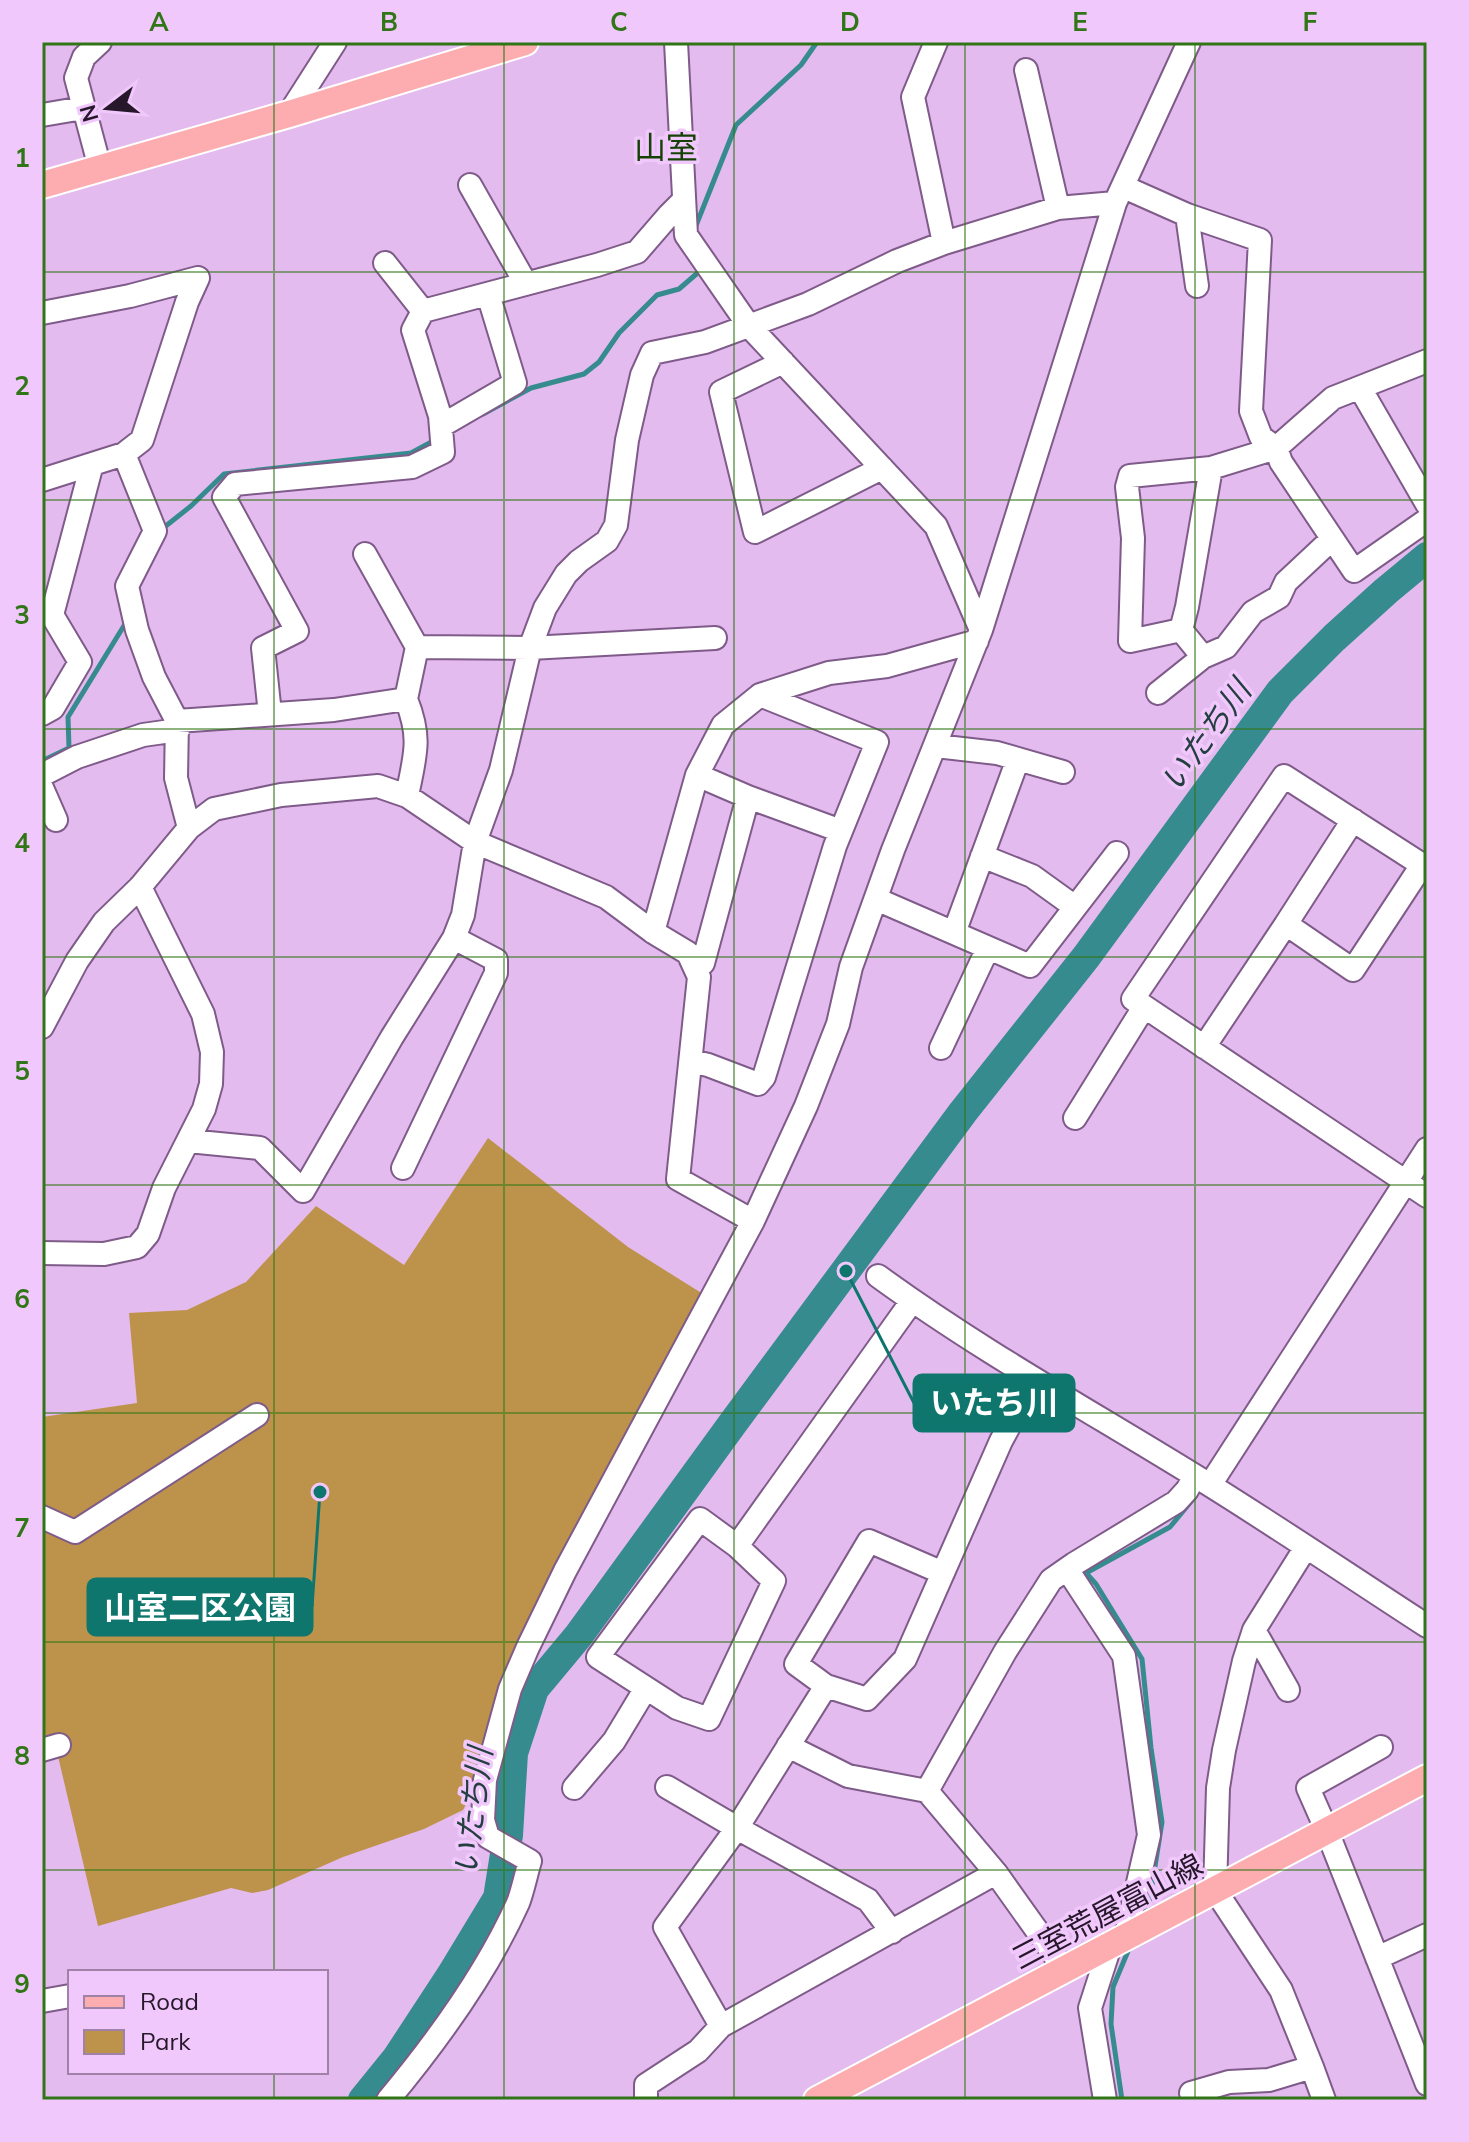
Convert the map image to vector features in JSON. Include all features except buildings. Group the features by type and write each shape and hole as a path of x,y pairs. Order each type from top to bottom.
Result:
{"main road":[{"path":"42,185 525,42"},
{"name":"三室荒屋富山線","path":"817,2100 1427,1778"}],"street":[{"path":"100,42 84,57 76,78 100,168"},
{"path":"289,114 335,42"},
{"path":"676,42 686,235 749,326 936,526 979,636"},
{"path":"936,42 913,97 944,243"},
{"path":"388,2100 419,2063 475,1983 518,1901 530,1861 488,1837 483,1820 485,1780 510,1689 565,1571 753,1221 806,1106 838,1024 851,967 876,899 979,636 1119,195 1189,42"},
{"path":"1026,70 1058,208"},
{"path":"42,115 83,108"},
{"path":"470,185 526,284"},
{"path":"188,1141 260,1148 303,1191 392,1037 454,938 463,915 475,842 501,770 530,648 545,608 566,574 607,541 616,525 627,440 642,375 652,353 705,342 808,304 897,261 944,243 1058,208 1119,195 1260,240 1251,411 1261,437 1276,448 1281,462 1354,571 1427,520"},
{"path":"270,714 263,648 297,631 224,497 235,484 412,467 443,452 440,416 413,330 423,311 637,252 684,200"},
{"path":"1187,215 1197,286"},
{"path":"385,263 423,311"},
{"path":"42,313 130,296 198,278 187,302 142,440 124,454 42,480"},
{"path":"441,426 515,383 488,294"},
{"path":"1181,630 1130,641 1133,538 1127,487 1130,476 1211,468 1276,448 1333,398 1427,361"},
{"path":"783,362 721,392 755,532 882,468"},
{"path":"1360,388 1427,504"},
{"path":"124,454 155,531 127,586 137,630 177,726 176,778 189,828"},
{"path":"42,714 53,708 80,662 47,617 92,464"},
{"path":"1181,630 1211,468"},
{"path":"1158,693 1203,657 1226,647 1253,612 1279,597 1286,582 1332,539"},
{"path":"365,554 417,647 406,699 414,719 417,745 407,796"},
{"path":"1181,630 1203,657"},
{"path":"653,932 697,775 723,725 760,695 829,673 887,666 979,636"},
{"path":"417,647 530,648 715,638"},
{"path":"691,1061 758,1084 764,1077 841,831 877,742 760,695"},
{"path":"42,775 77,757 177,726 270,714 334,710 406,699"},
{"path":"936,746 997,753 1063,772"},
{"path":"954,933 1018,759"},
{"path":"697,775 841,831"},
{"path":"1286,924 1353,970 1424,866 1284,776 1133,999 1427,1196"},
{"path":"42,1027 77,961 104,922 140,887 189,828 214,809 281,795 378,786 407,796 475,842 606,897 688,953 699,977 678,1179 753,1221"},
{"path":"42,788 56,820"},
{"path":"695,967 703,963 748,797"},
{"path":"1204,1047 1353,820"},
{"path":"876,899 1030,966 1117,853"},
{"path":"982,856 1032,876 1075,907"},
{"path":"42,1253 104,1254 137,1247 148,1234 164,1188 204,1109 211,1084 212,1052 203,1014 140,887"},
{"path":"403,1168 496,973 496,960 454,938"},
{"path":"941,1048 988,948"},
{"path":"1075,1118 1144,1007"},
{"path":"927,1791 1005,1652 1051,1580 1176,1502 1187,1490 1202,1481 1427,1149"},
{"path":"878,1276 1034,1380 1202,1481 1427,1626"},
{"path":"737,1546 912,1301"},
{"path":"943,1573 869,1541 796,1664 826,1686 867,1699 905,1659 943,1573 1001,1441 1034,1380"},
{"path":"42,1517 75,1532 257,1415"},
{"path":"700,1519 737,1546 774,1581 709,1719 677,1708 646,1688 598,1657 700,1519"},
{"path":"1306,1547 1254,1630 1244,1661 1218,1788 1215,1890 1281,1990 1324,2100"},
{"path":"1067,1569 1124,1656 1149,1835 1118,1943 1090,2008 1105,2100"},
{"path":"1254,1630 1288,1690"},
{"path":"721,2026 665,1927 737,1828 826,1686"},
{"path":"574,1788 614,1741 646,1688"},
{"path":"788,1746 848,1776 927,1791 996,1873 1065,1970"},
{"path":"1381,1747 1308,1788 1377,1958 1418,2039 1427,2084"},
{"path":"667,1787 868,1900 892,1932"},
{"path":"646,2100 646,2085 698,2051 721,2026 996,1873"},
{"path":"1377,1958 1427,1935"},
{"path":"42,2001 68,1996"},
{"path":"1191,2093 1229,2082 1269,2080 1312,2067"}],"green space":[{"path":"488,1138 628,1247 703,1294 477,1783 463,1810 424,1829 343,1857 268,1890 252,1893 231,1888 98,1926 53,1735 42,1736 42,1417 137,1403 129,1313 187,1310 246,1282 316,1206 404,1265"}],"waterway":[{"path":"695,228 736,125 801,65 817,42"},
{"path":"483,414 531,388 584,374 599,362 619,333 657,295 679,289 701,270"},
{"path":"162,529 224,474 411,453 435,440"},
{"name":"いたち川","path":"363,2100 397,2058 498,1898 508,1835 513,1753 534,1689 579,1635 963,1112 1086,957 1280,692 1334,638 1427,557"},
{"path":"42,761 69,748 68,717 125,620"},
{"path":"1143,1916 1149,1904 1162,1822 1142,1659 1086,1573 1170,1527 1194,1498"},
{"path":"1122,2100 1111,2024 1113,1987 1131,1944"}],"place":[{"name":"いたち川","path":"846,1271"},
{"name":"山室二区公園","path":"320,1492"}],"district":[{"name":"山室","path":"666,147"}]}
